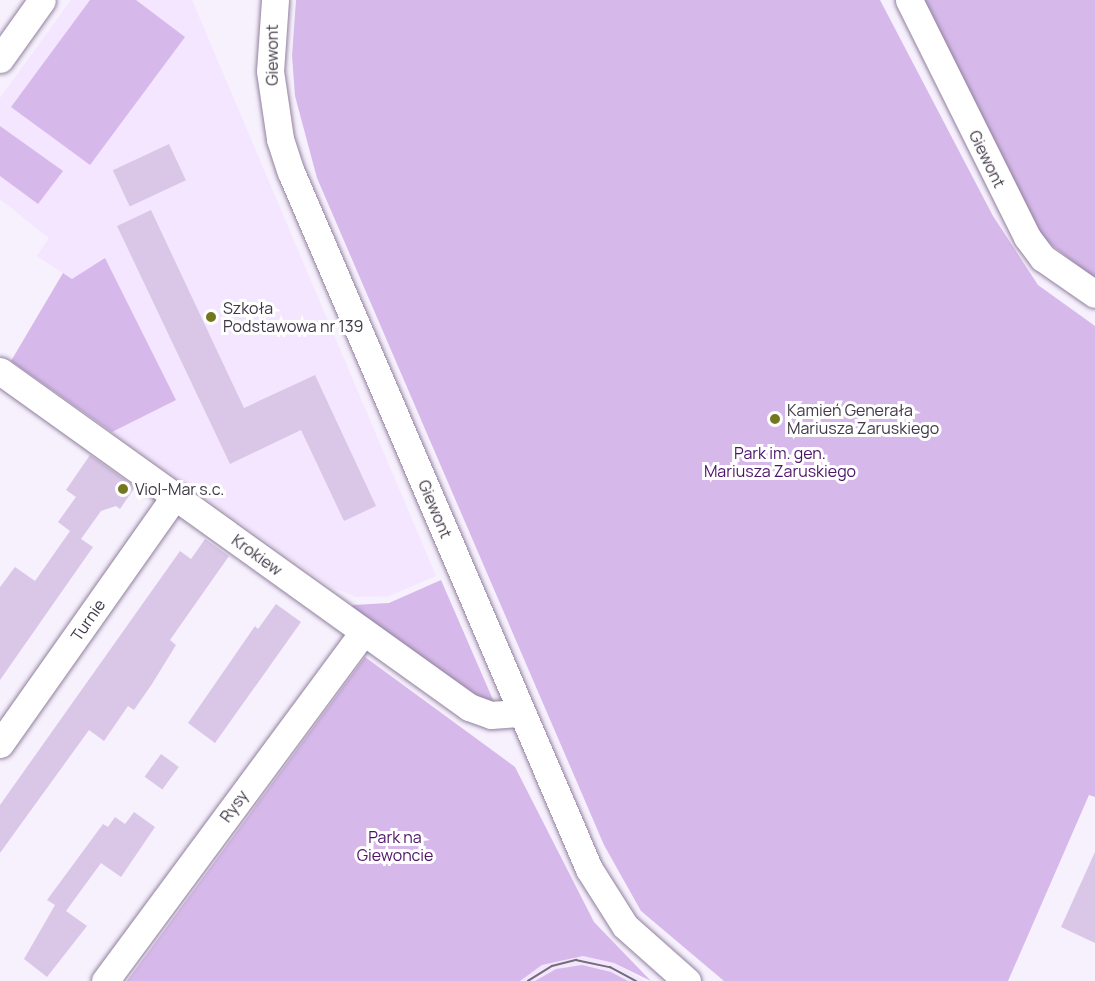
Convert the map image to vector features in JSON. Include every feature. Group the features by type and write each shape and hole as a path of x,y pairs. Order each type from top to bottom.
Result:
{"street":[{"path":"0,60 42,0"},
{"name":"Giewont","path":"275,0 270,71 280,139 291,172 522,713 602,893 641,943 687,981"},
{"name":"Giewont","path":"909,0 1027,237 1043,258 1095,294"},
{"name":"Krokiew","path":"2,377 175,496 363,632 480,712 503,716 522,713"},
{"name":"Turnie","path":"0,744 175,496"},
{"name":"Rysy","path":"105,981 363,632"}],"shaded area":[{"name":"Szkoła Podstawowa nr 139","path":"71,0 192,0 436,576 389,596 356,597 329,586 40,381 72,279 37,256 49,238 0,199 0,98"},
{"path":"583,956 614,963 645,981 628,981 567,966 535,981 520,981 542,965"}],"green space":[{"path":"90,0 136,0 185,37 90,165 11,107"},
{"name":"Park im. gen. Mariusza Zaruskiego","path":"296,0 880,0 993,216 1038,285 1095,326 1095,797 1089,795 1008,981 724,981 641,911 604,845 317,178 295,96 292,56"},
{"path":"920,0 1095,0 1095,279 1035,232"},
{"path":"0,126 63,171 38,204 0,176"},
{"path":"105,258 176,400 112,432 11,361 63,273 72,279"},
{"path":"441,580 494,702 482,704 351,609 353,605 389,603"},
{"name":"Park na Giewoncie","path":"365,657 515,767 594,922 651,981 614,963 583,956 542,965 520,981 127,981"},
{"path":"582,965 611,972 628,981 535,981 556,969"}],"building":[{"path":"169,144 186,180 130,206 113,170"},
{"path":"151,210 244,408 315,375 376,506 344,521 301,430 230,464 117,226"},
{"path":"90,455 135,487 120,509 116,506 101,511 81,539 93,547 0,680 0,587 15,567 35,581 70,531 58,522 76,497 66,490"},
{"path":"205,539 229,556 170,640 176,645 152,684 134,710 128,706 104,741 89,730 0,853 0,805 180,551 191,559"},
{"path":"276,604 301,622 215,743 188,723 255,626 258,629"},
{"path":"161,754 179,767 162,790 145,777"},
{"path":"134,812 155,827 121,877 101,863 66,911 87,926 47,977 24,959 55,905 47,900 103,824 108,827 115,817 125,824"},
{"path":"1095,852 1095,943 1061,927"}],"tram line":[{"path":"528,981 552,966 576,960 610,967 636,981"}],"place":[{"name":"Szkoła Podstawowa nr 139","path":"211,317"},
{"name":"Kamień Generała Mariusza Zaruskiego","path":"775,419"},
{"name":"Viol-Mar s.c.","path":"123,489"}]}
